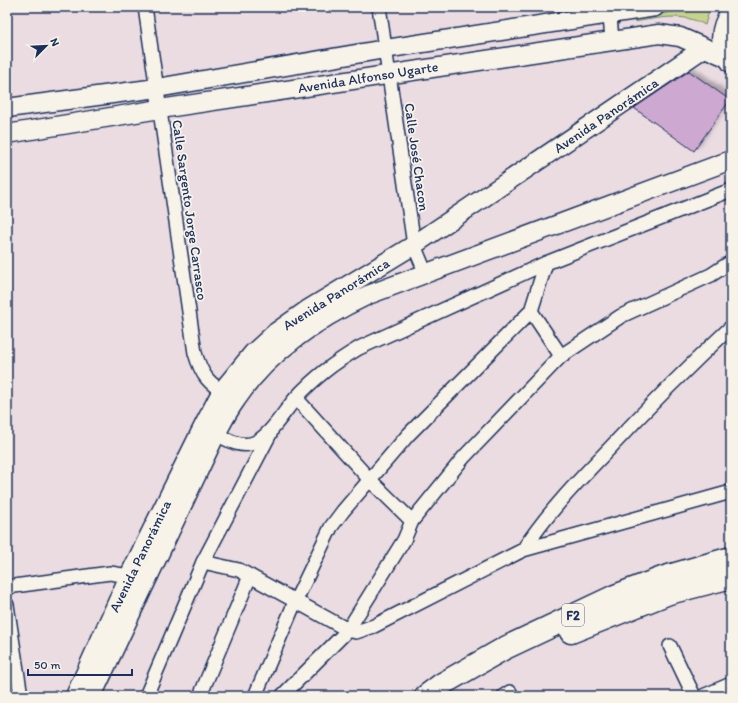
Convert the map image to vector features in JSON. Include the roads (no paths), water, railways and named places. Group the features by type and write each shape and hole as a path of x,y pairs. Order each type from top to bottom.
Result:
{"highway":[{"name":"F2","path":"426,696 442,684 505,648 615,596 665,577 731,558"},
{"name":"F2","path":"452,696 513,661 567,633 669,594 731,577"}],"street":[{"name":"Calle Sargento Jorge Carrasco","path":"145,7 195,353 201,372 212,385 228,396"},
{"path":"379,7 385,49"},
{"name":"Avenida Alfonso Ugarte","path":"7,108 157,88 609,10 655,7"},
{"path":"609,10 612,40"},
{"path":"729,60 721,44 722,30 731,11"},
{"name":"Avenida Alfonso Ugarte","path":"7,134 160,109 659,34 680,37 729,60"},
{"name":"Avenida Panorámica","path":"75,696 129,576 252,353 276,332 312,306 414,245 704,48"},
{"name":"Calle José Chacon","path":"385,49 414,245 426,274"},
{"name":"Avenida Panorámica","path":"92,696 216,434 228,396 286,345 315,323 368,295 731,160"},
{"path":"146,696 203,562 276,424 296,398 330,365 359,348 546,263 731,190"},
{"path":"282,696 348,630 404,540 412,521 464,457 561,356 621,316 711,275 731,262"},
{"path":"255,696 295,602 331,527 342,511 408,435 531,311 546,263"},
{"path":"531,311 561,356"},
{"path":"523,550 539,525 579,480 643,412 731,327"},
{"path":"296,398 370,480 412,521"},
{"path":"216,434 228,441 247,444 255,443 276,424"},
{"path":"203,562 239,570 295,602 348,630 356,632 374,626 523,550 731,492"},
{"path":"7,587 110,572 129,576"},
{"path":"200,696 250,576"},
{"path":"7,604 21,696"},
{"path":"670,646 694,696"},
{"path":"702,696 731,684"}]}
